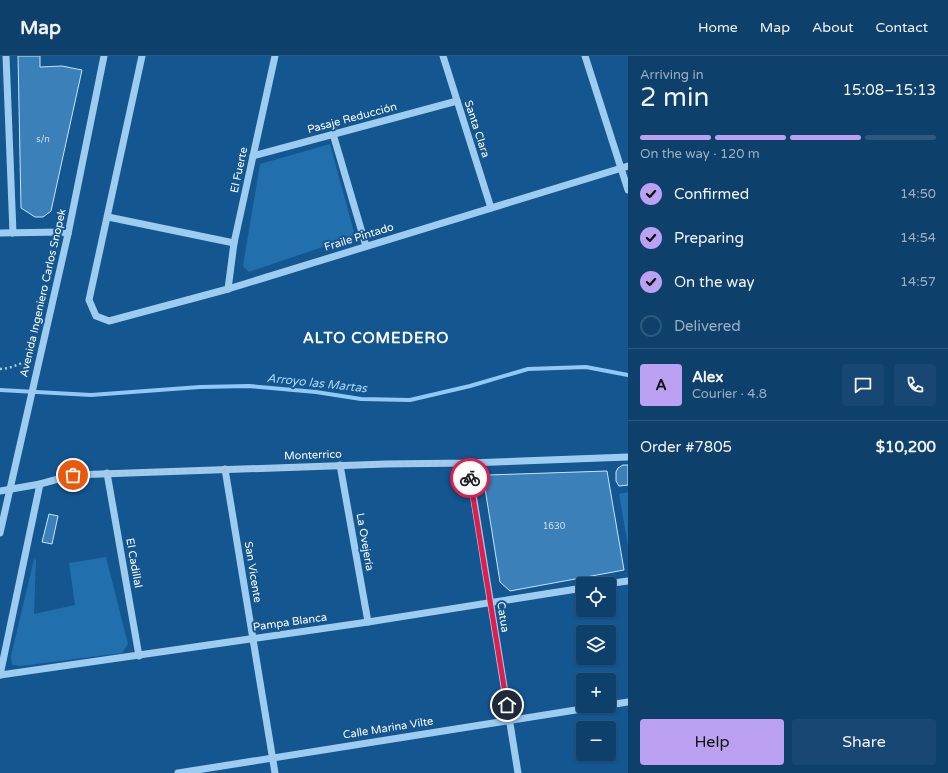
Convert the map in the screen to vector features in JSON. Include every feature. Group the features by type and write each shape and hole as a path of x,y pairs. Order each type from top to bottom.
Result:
{"street":[{"path":"6,56 13,233"},
{"name":"Avenida Ingeniero Carlos Snopek","path":"0,533 68,234 104,56"},
{"path":"142,56 108,217 234,243"},
{"name":"El Fuerte","path":"228,289 234,243 275,56"},
{"name":"Santa Clara","path":"443,56 491,208"},
{"path":"585,56 625,167 628,190"},
{"name":"Pasaje Reducción","path":"253,156 457,101"},
{"path":"334,134 366,246"},
{"name":"Fraile Pintado","path":"108,217 89,300 96,316 109,321 228,289 625,167"},
{"path":"0,233 62,232 68,234"},
{"name":"Monterrico","path":"0,491 40,484 73,475 107,473 468,464 628,457"},
{"name":"Catua","path":"468,464 489,603 518,773"},
{"name":"La Ovejería","path":"340,466 368,622"},
{"name":"San Vicente","path":"225,469 274,773"},
{"name":"El Cadillal","path":"107,473 139,656"},
{"path":"0,675 40,484"},
{"path":"616,582 628,580"},
{"name":"Pampa Blanca","path":"0,675 368,622 576,589"},
{"path":"616,704 628,702"},
{"name":"Calle Marina Vilte","path":"178,773 576,710"}],"path":[{"path":"0,369 9,368 31,359 42,350"}],"shaded area":[{"path":"330,144 355,236 249,272 243,266 260,164"},
{"path":"628,492 628,546 619,494"},
{"path":"106,557 128,644 122,653 21,666 12,665 11,656 34,559 36,560 34,614 75,605 69,563"}],"building":[{"path":"18,56 40,56 40,67 62,66 82,70 51,211 43,217 35,217 21,208"},
{"path":"623,465 628,465 628,485 619,486 616,481 616,472 618,468"},
{"path":"607,471 624,570 586,577 576,577 576,579 510,591 500,582 484,482 488,475"},
{"path":"49,514 58,516 52,544 42,542"}],"waterway":[{"name":"Arroyo las Martas","path":"0,390 91,395 200,387 249,386 316,392 361,399 410,400 470,386 528,369 586,367 628,375"}],"way so far":[{"path":"73,475 386,464 468,464 470,478"}],"district":[{"name":"ALTO COMEDERO","path":"376,338"}],"route":[{"path":"470,478 489,603 507,705"}]}
